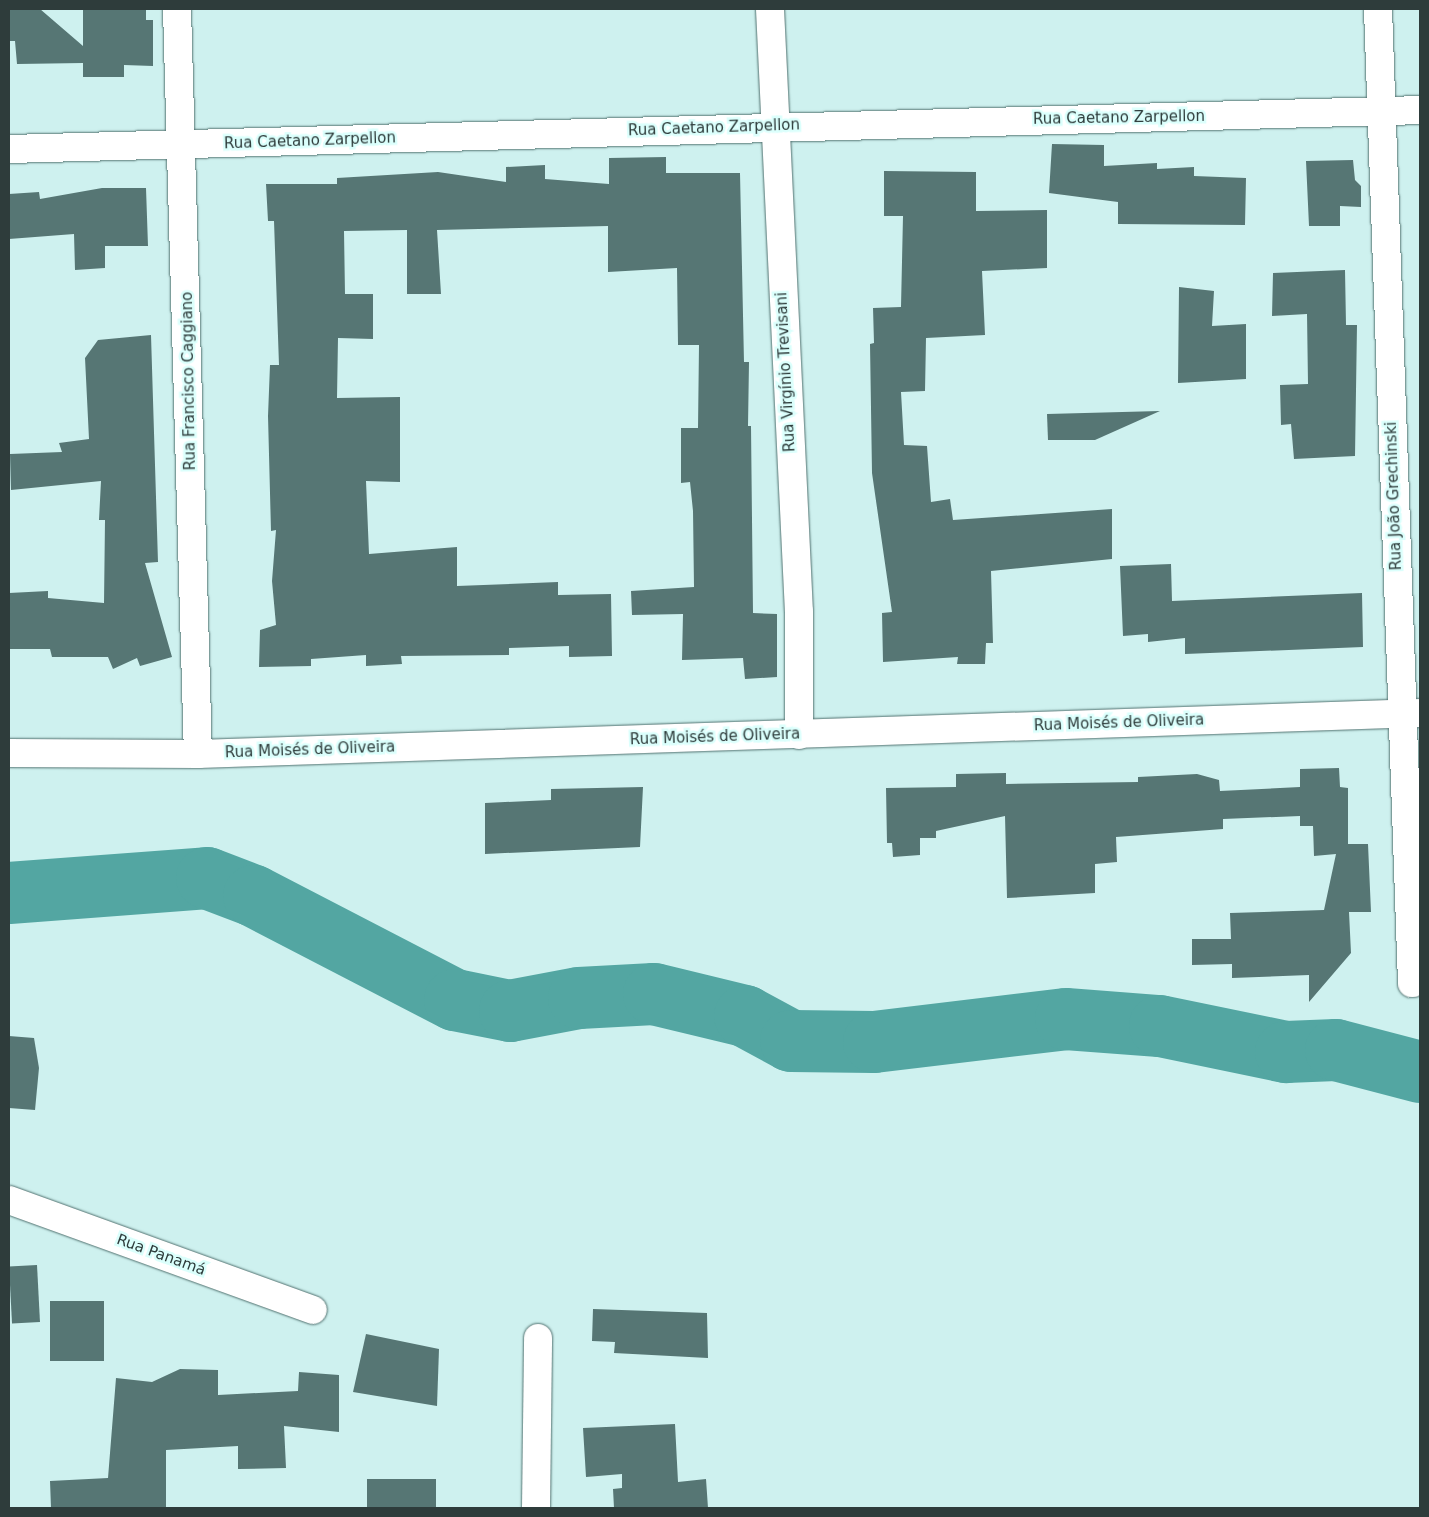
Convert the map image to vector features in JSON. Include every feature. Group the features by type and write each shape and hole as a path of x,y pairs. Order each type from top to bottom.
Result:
{"street":[{"name":"Rua Francisco Caggiano","path":"177,9 183,144 198,754"},
{"name":"Rua Virgínio Trevisani","path":"770,9 773,127 799,612 800,734"},
{"name":"Rua João Grechinski","path":"1378,9 1380,111 1411,713 1412,983"},
{"name":"Rua Caetano Zarpellon","path":"9,149 1420,110"},
{"name":"Rua Moisés de Oliveira","path":"9,754 198,754 1411,713"},
{"name":"Rua Panamá","path":"9,1200 313,1310"},
{"path":"536,1508 538,1338"}],"building":[{"path":"9,9 40,9 83,46 83,9 146,9 146,20 153,20 153,66 124,65 124,77 83,77 83,63 17,64 15,41 9,41"},
{"path":"1052,144 1104,145 1104,166 1157,163 1157,169 1194,167 1194,176 1246,178 1245,225 1118,224 1118,202 1049,193"},
{"path":"666,157 666,173 740,173 744,362 749,362 748,426 751,426 753,613 777,614 777,677 745,679 743,658 682,660 683,614 632,615 631,591 694,587 693,511 690,482 681,483 681,428 698,428 699,345 678,345 677,268 608,272 608,226 437,230 441,294 407,294 407,230 344,231 345,294 373,294 373,339 338,338 337,398 400,397 400,482 366,481 369,554 457,547 457,586 558,582 558,595 611,594 612,656 569,657 569,646 509,648 509,655 401,656 402,664 366,666 366,655 311,659 311,666 259,667 260,630 276,625 272,581 276,530 271,531 268,416 270,365 279,365 274,221 268,221 266,184 337,184 337,178 438,172 506,182 506,167 545,165 545,179 609,184 609,158"},
{"path":"1353,160 1355,180 1361,186 1361,207 1340,206 1340,226 1309,226 1306,161"},
{"path":"884,171 976,172 976,211 1047,210 1047,268 982,271 985,335 926,338 925,391 901,392 904,445 927,446 931,502 950,499 953,520 1112,509 1112,559 991,571 993,643 986,643 985,664 957,664 958,657 883,662 882,613 892,612 872,473 870,344 874,343 873,308 901,307 903,216 884,216"},
{"path":"102,188 146,188 148,246 105,246 105,268 75,270 74,234 9,239 9,194 39,192 40,199"},
{"path":"1345,270 1346,325 1357,325 1355,456 1294,459 1291,424 1281,425 1280,385 1308,384 1307,314 1272,316 1273,273"},
{"path":"1179,287 1214,291 1212,326 1246,324 1246,379 1178,383"},
{"path":"151,335 158,562 145,563 172,657 140,666 137,658 113,669 108,657 52,657 50,649 9,649 9,593 48,591 48,598 104,603 105,520 99,520 101,481 11,490 10,454 62,452 59,443 89,439 85,358 98,340"},
{"path":"1160,411 1095,440 1048,440 1047,414"},
{"path":"1171,564 1172,601 1362,593 1363,647 1185,654 1185,638 1148,642 1148,634 1123,636 1120,566"},
{"path":"1339,768 1340,787 1348,788 1348,844 1368,844 1371,912 1349,912 1351,953 1309,1002 1309,975 1232,978 1232,964 1192,965 1192,939 1231,939 1230,913 1324,910 1336,854 1314,856 1313,826 1300,826 1300,816 1223,819 1223,829 1116,837 1117,862 1095,864 1095,893 1007,898 1005,816 936,831 936,838 920,838 920,855 893,857 892,843 887,843 886,788 956,787 956,774 1006,773 1006,784 1138,782 1138,777 1197,774 1219,780 1220,791 1300,787 1300,769"},
{"path":"643,787 640,847 485,854 485,803 551,800 551,789"},
{"path":"9,1036 34,1038 39,1068 35,1110 9,1108"},
{"path":"37,1265 40,1322 12,1323 9,1266"},
{"path":"50,1301 104,1301 104,1361 50,1361"},
{"path":"593,1309 707,1313 708,1358 614,1353 615,1342 592,1341"},
{"path":"366,1334 439,1349 437,1406 353,1392"},
{"path":"180,1369 218,1370 218,1395 298,1391 299,1372 339,1375 339,1432 284,1426 286,1468 238,1469 238,1446 166,1450 166,1508 51,1508 50,1481 108,1478 116,1378 152,1382"},
{"path":"675,1424 678,1482 706,1479 708,1508 614,1508 613,1489 622,1488 622,1474 586,1477 583,1428"},
{"path":"367,1479 436,1479 436,1508 367,1508"}],"waterway":[{"path":"9,893 207,878 254,896 455,1000 510,1011 579,998 654,994 745,1016 791,1041 874,1042 1066,1019 1160,1026 1286,1052 1336,1050 1420,1072"}]}
